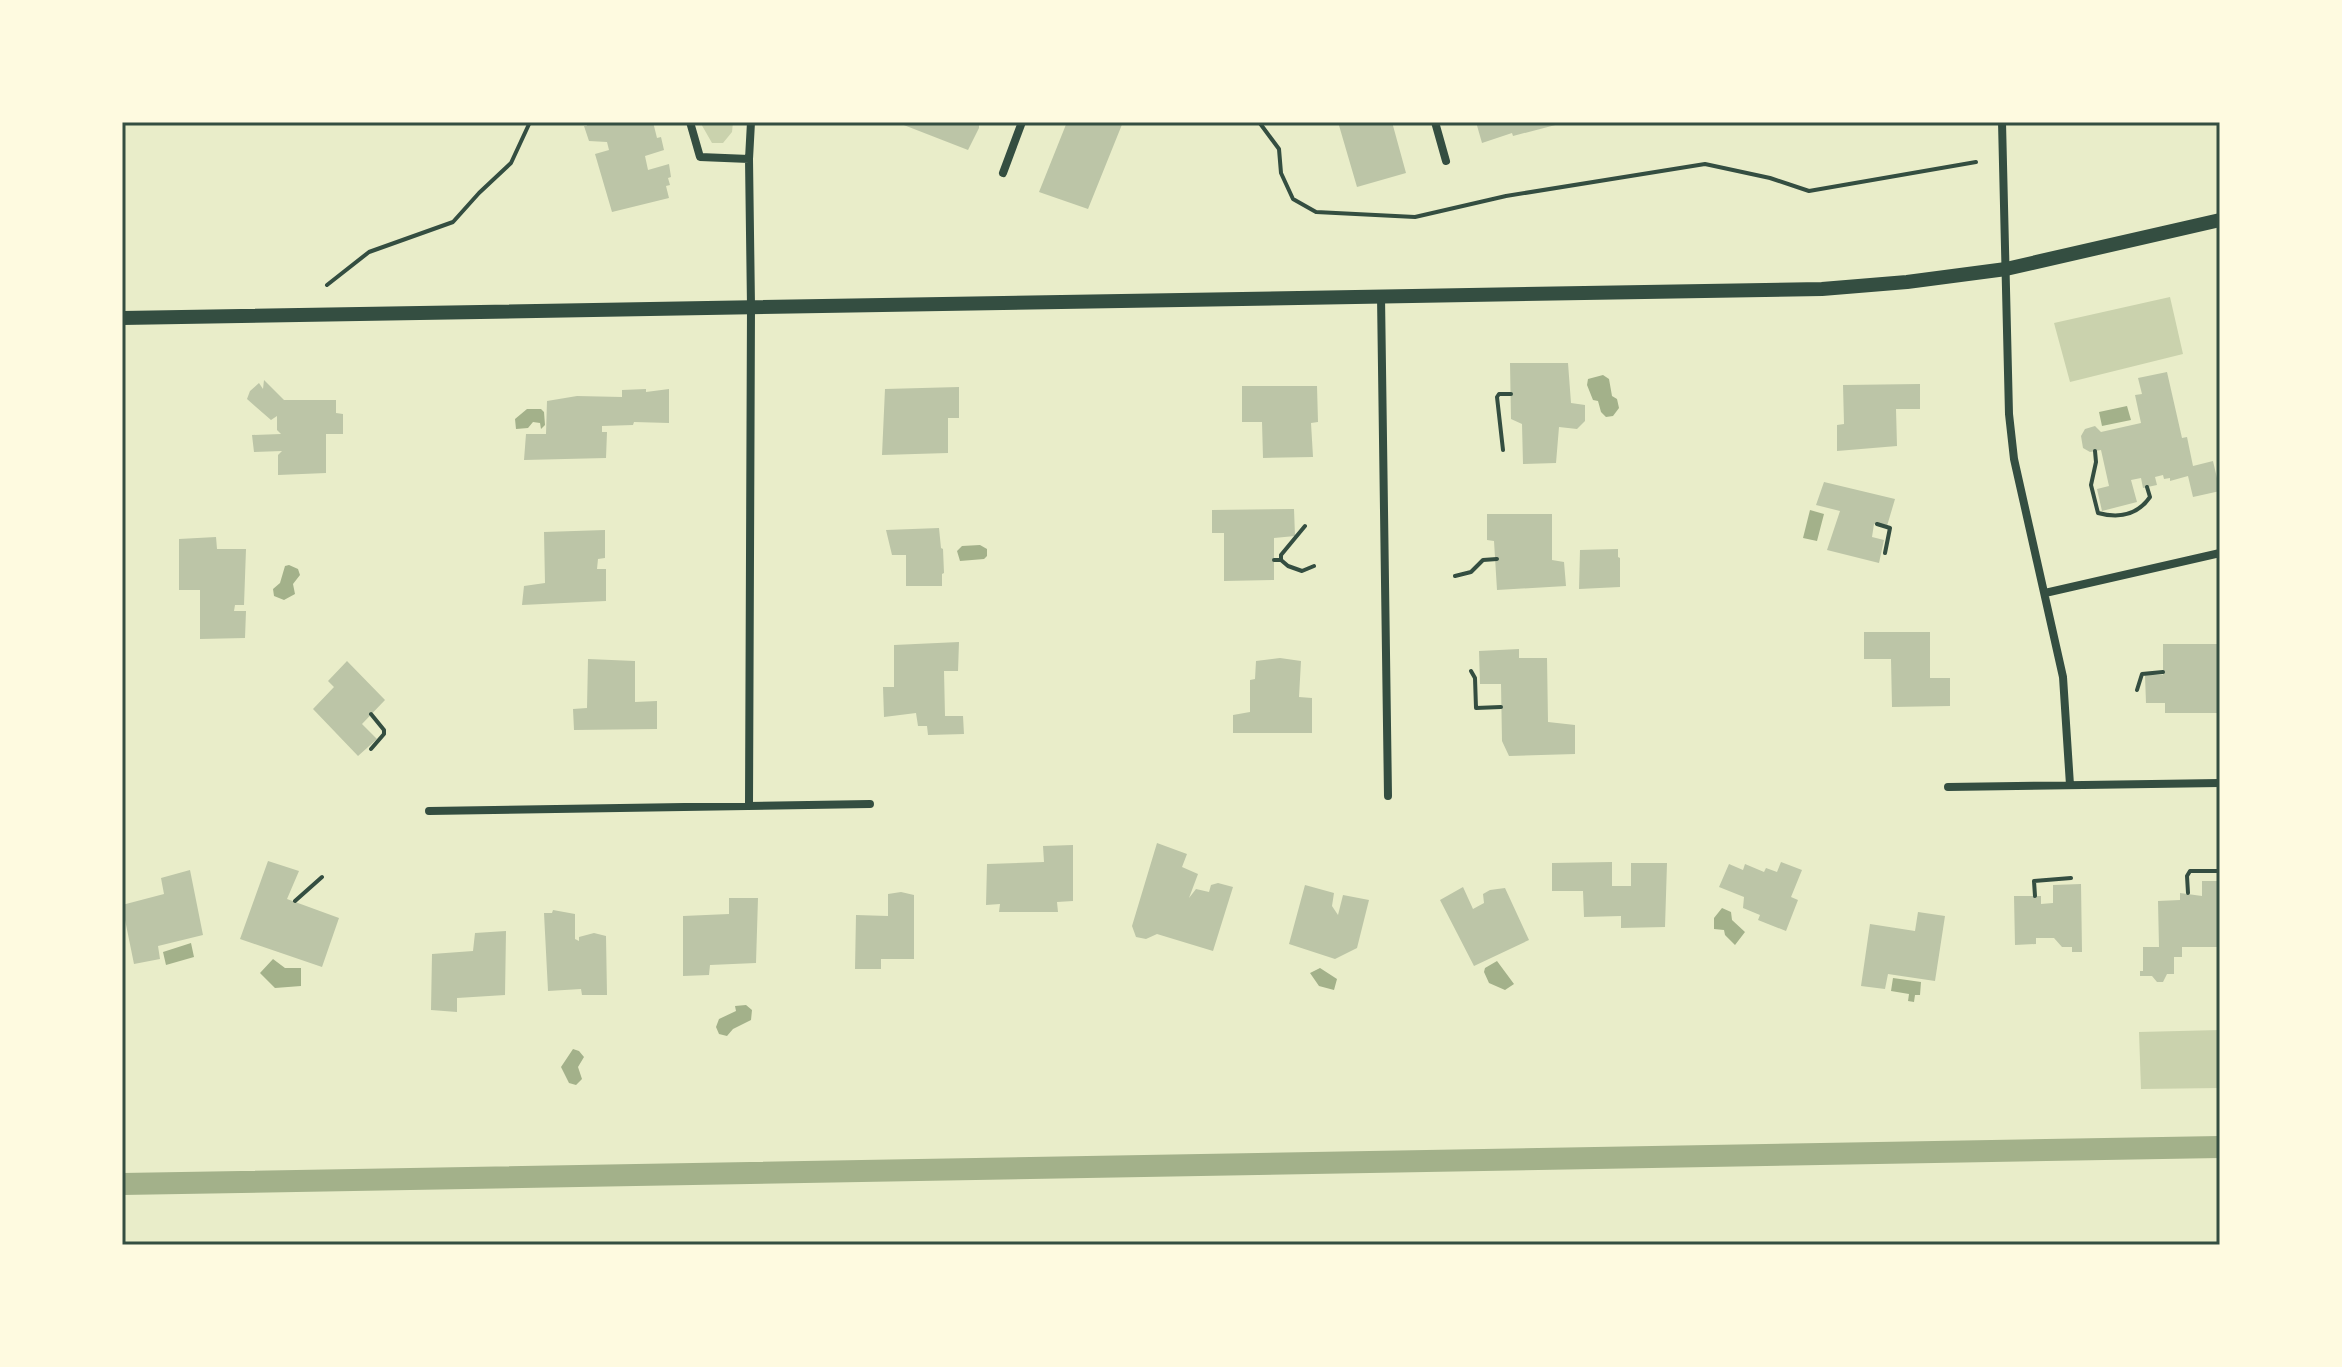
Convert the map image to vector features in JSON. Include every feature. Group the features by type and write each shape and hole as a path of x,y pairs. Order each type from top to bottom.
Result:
{"street":[{"path":"690,122 700,157 749,159"},
{"path":"749,806 751,122"},
{"path":"1003,173 1022,122"},
{"path":"1435,122 1446,161"},
{"path":"2002,122 2012,444 2063,677 2070,785"},
{"path":"122,318 1822,289 2006,269 2220,220"},
{"path":"1381,296 1388,796"},
{"path":"2045,593 2220,553"},
{"path":"1948,787 2220,783"},
{"path":"429,811 870,804"}],"path":[{"path":"327,285 369,252 453,222 511,163 530,122"},
{"path":"1259,122 1279,149 1281,173 1293,199 1316,212 1330,213 1415,217 1506,196 1705,164 1770,178 1809,191 1976,162"},
{"path":"1503,450 1497,397 1499,394 1511,394"},
{"path":"2095,451 2091,485 2096,494 2098,513 2116,517 2140,508 2150,497 2147,487"},
{"path":"1877,524 1890,528 1885,553"},
{"path":"1281,560 1281,555 1305,526"},
{"path":"1455,576 1471,572 1483,560 1497,559"},
{"path":"1274,560 1281,560 1302,571 1314,566"},
{"path":"1471,671 1475,678 1476,708 1501,707"},
{"path":"2137,690 2142,674 2163,672"},
{"path":"371,714 384,734 371,749"},
{"path":"2188,893 2187,876 2190,871 2220,871"},
{"path":"295,901 322,877"},
{"path":"2035,896 2034,881 2071,878"}],"shaded area":[{"path":"700,122 733,122 732,132 723,143 712,143"},
{"path":"2170,297 2183,354 2070,382 2054,323"},
{"path":"1603,375 1609,379 1612,396 1617,399 1619,408 1613,416 1606,417 1601,412 1598,401 1593,400 1587,385 1588,379"},
{"path":"2127,406 2131,420 2102,426 2099,412"},
{"path":"527,409 541,409 544,412 545,425 541,429 540,423 533,422 528,428 516,429 515,419"},
{"path":"1810,510 1824,514 1817,541 1803,538"},
{"path":"980,545 987,549 984,559 960,561 957,551 962,546"},
{"path":"285,566 298,569 300,575 293,584 295,594 284,600 274,596 273,589 280,583"},
{"path":"1722,908 1731,912 1732,920 1745,932 1735,945 1724,930 1714,929 1714,918"},
{"path":"191,943 194,957 166,965 163,952"},
{"path":"273,959 285,968 301,968 301,986 275,988 260,973"},
{"path":"1497,961 1514,984 1505,990 1489,983 1484,972 1485,968"},
{"path":"1320,968 1337,979 1334,990 1319,986 1310,973"},
{"path":"1893,978 1921,982 1920,995 1915,995 1914,1002 1908,1001 1909,994 1891,991"},
{"path":"746,1005 752,1010 751,1020 733,1029 727,1036 719,1034 716,1027 719,1019 736,1011 735,1006"},
{"path":"2220,1030 2220,1088 2141,1089 2139,1032"},
{"path":"573,1049 584,1057 578,1067 582,1079 576,1085 569,1083 561,1067"}],"building":[{"path":"586,122 653,122 664,150 645,156 648,170 669,164 670,185 666,186 669,198 612,212 595,154 609,150 607,142 589,141 584,126 587,126"},
{"path":"896,122 979,122 979,128 968,150"},
{"path":"1067,122 1123,122 1088,209 1039,192"},
{"path":"1338,122 1392,122 1406,173 1357,187"},
{"path":"1476,122 1563,123 1513,136 1512,133 1482,143"},
{"path":"1510,363 1568,363 1571,403 1585,405 1585,421 1577,429 1559,427 1556,463 1523,464 1522,424 1511,419"},
{"path":"2167,372 2182,438 2187,437 2193,466 2213,461 2220,491 2193,497 2188,476 2170,481 2163,475 2155,477 2157,485 2143,488 2141,478 2131,480 2137,502 2102,511 2097,489 2109,486 2101,450 2090,452 2083,448 2081,436 2085,429 2095,426 2101,432 2141,423 2135,395 2142,394 2138,378"},
{"path":"264,380 284,400 336,400 336,413 343,414 343,434 326,434 326,473 278,475 278,455 282,451 254,452 252,435 281,434 277,430 277,416 271,420 247,399 259,383 263,389"},
{"path":"1920,384 1920,409 1896,409 1897,446 1837,451 1837,425 1844,424 1843,385"},
{"path":"1242,386 1317,386 1318,422 1311,423 1313,457 1263,458 1262,422 1242,422"},
{"path":"959,387 959,418 948,418 948,453 882,455 885,389"},
{"path":"646,389 646,392 669,389 669,423 634,422 633,425 602,426 602,432 607,432 606,458 524,460 526,434 546,434 547,401 577,396 622,397 622,390"},
{"path":"1824,482 1895,499 1887,526 1874,524 1872,537 1884,540 1879,563 1827,550 1840,511 1816,505"},
{"path":"1294,509 1295,536 1274,538 1274,580 1224,581 1224,533 1212,533 1212,510"},
{"path":"1487,514 1552,514 1552,560 1564,562 1566,586 1497,590 1494,541 1487,540"},
{"path":"939,528 943,549 942,586 906,586 906,555 892,555 886,530"},
{"path":"605,530 605,558 598,559 597,569 606,569 606,601 522,605 524,586 545,583 544,532"},
{"path":"216,537 217,549 246,549 244,605 235,605 234,611 246,611 245,638 200,639 200,590 179,590 179,539"},
{"path":"1618,549 1620,587 1579,589 1580,550"},
{"path":"1864,632 1930,632 1930,678 1950,678 1950,706 1892,707 1891,659 1864,659"},
{"path":"959,642 958,671 944,671 945,716 963,716 964,734 928,735 927,726 918,726 916,713 884,717 883,687 894,687 894,645"},
{"path":"2163,644 2220,644 2220,713 2165,713 2165,703 2146,703 2145,675 2163,675"},
{"path":"1519,649 1519,658 1547,658 1548,722 1575,725 1575,754 1509,756 1502,741 1501,684 1480,684 1479,651"},
{"path":"1280,658 1301,661 1299,697 1312,698 1312,733 1233,733 1233,715 1250,712 1250,680 1255,679 1256,661"},
{"path":"588,659 635,661 635,702 657,701 657,729 574,730 573,709 587,708"},
{"path":"347,661 385,700 362,724 377,739 358,756 313,709 334,687 328,681"},
{"path":"1157,843 1187,854 1182,867 1198,874 1189,898 1196,889 1209,892 1211,885 1218,883 1233,887 1213,951 1157,934 1146,939 1136,937 1132,926"},
{"path":"1073,845 1073,901 1057,902 1058,912 999,912 1000,904 986,905 987,864 1044,862 1043,846"},
{"path":"268,861 299,871 287,899 339,918 322,967 240,939"},
{"path":"1612,862 1612,886 1631,886 1631,863 1667,863 1665,927 1621,928 1621,916 1584,917 1583,891 1552,891 1552,863"},
{"path":"1781,862 1802,870 1791,897 1798,900 1786,931 1758,920 1760,915 1743,908 1744,897 1719,887 1729,864 1743,870 1745,864 1764,872 1766,868 1777,872"},
{"path":"190,870 203,935 158,946 160,959 134,964 122,905 164,894 161,878"},
{"path":"2202,881 2220,881 2220,947 2182,947 2182,957 2174,957 2174,974 2167,974 2163,982 2157,982 2152,976 2140,976 2140,971 2143,971 2143,947 2159,947 2158,901 2180,900 2180,893 2202,896"},
{"path":"2081,884 2082,952 2072,952 2072,947 2062,947 2054,938 2036,938 2036,944 2015,945 2014,896 2041,896 2041,904 2053,903 2053,885"},
{"path":"1305,885 1334,893 1332,906 1338,915 1343,895 1369,900 1357,948 1335,959 1289,944"},
{"path":"1463,887 1473,909 1484,903 1483,894 1505,888 1529,940 1474,966 1440,900"},
{"path":"901,892 914,895 914,959 881,959 881,969 855,969 856,915 888,916 888,894"},
{"path":"729,898 758,898 756,963 710,965 709,975 683,976 683,916 729,914"},
{"path":"553,910 575,914 575,939 579,941 579,937 594,933 606,936 607,995 582,995 581,989 548,991 544,913 552,913"},
{"path":"1918,912 1945,916 1935,981 1888,974 1885,989 1861,986 1870,924 1915,931"},
{"path":"506,931 505,995 457,998 457,1012 431,1010 432,954 473,951 475,933"}],"waterway":[{"path":"122,1184 2220,1147"}]}
